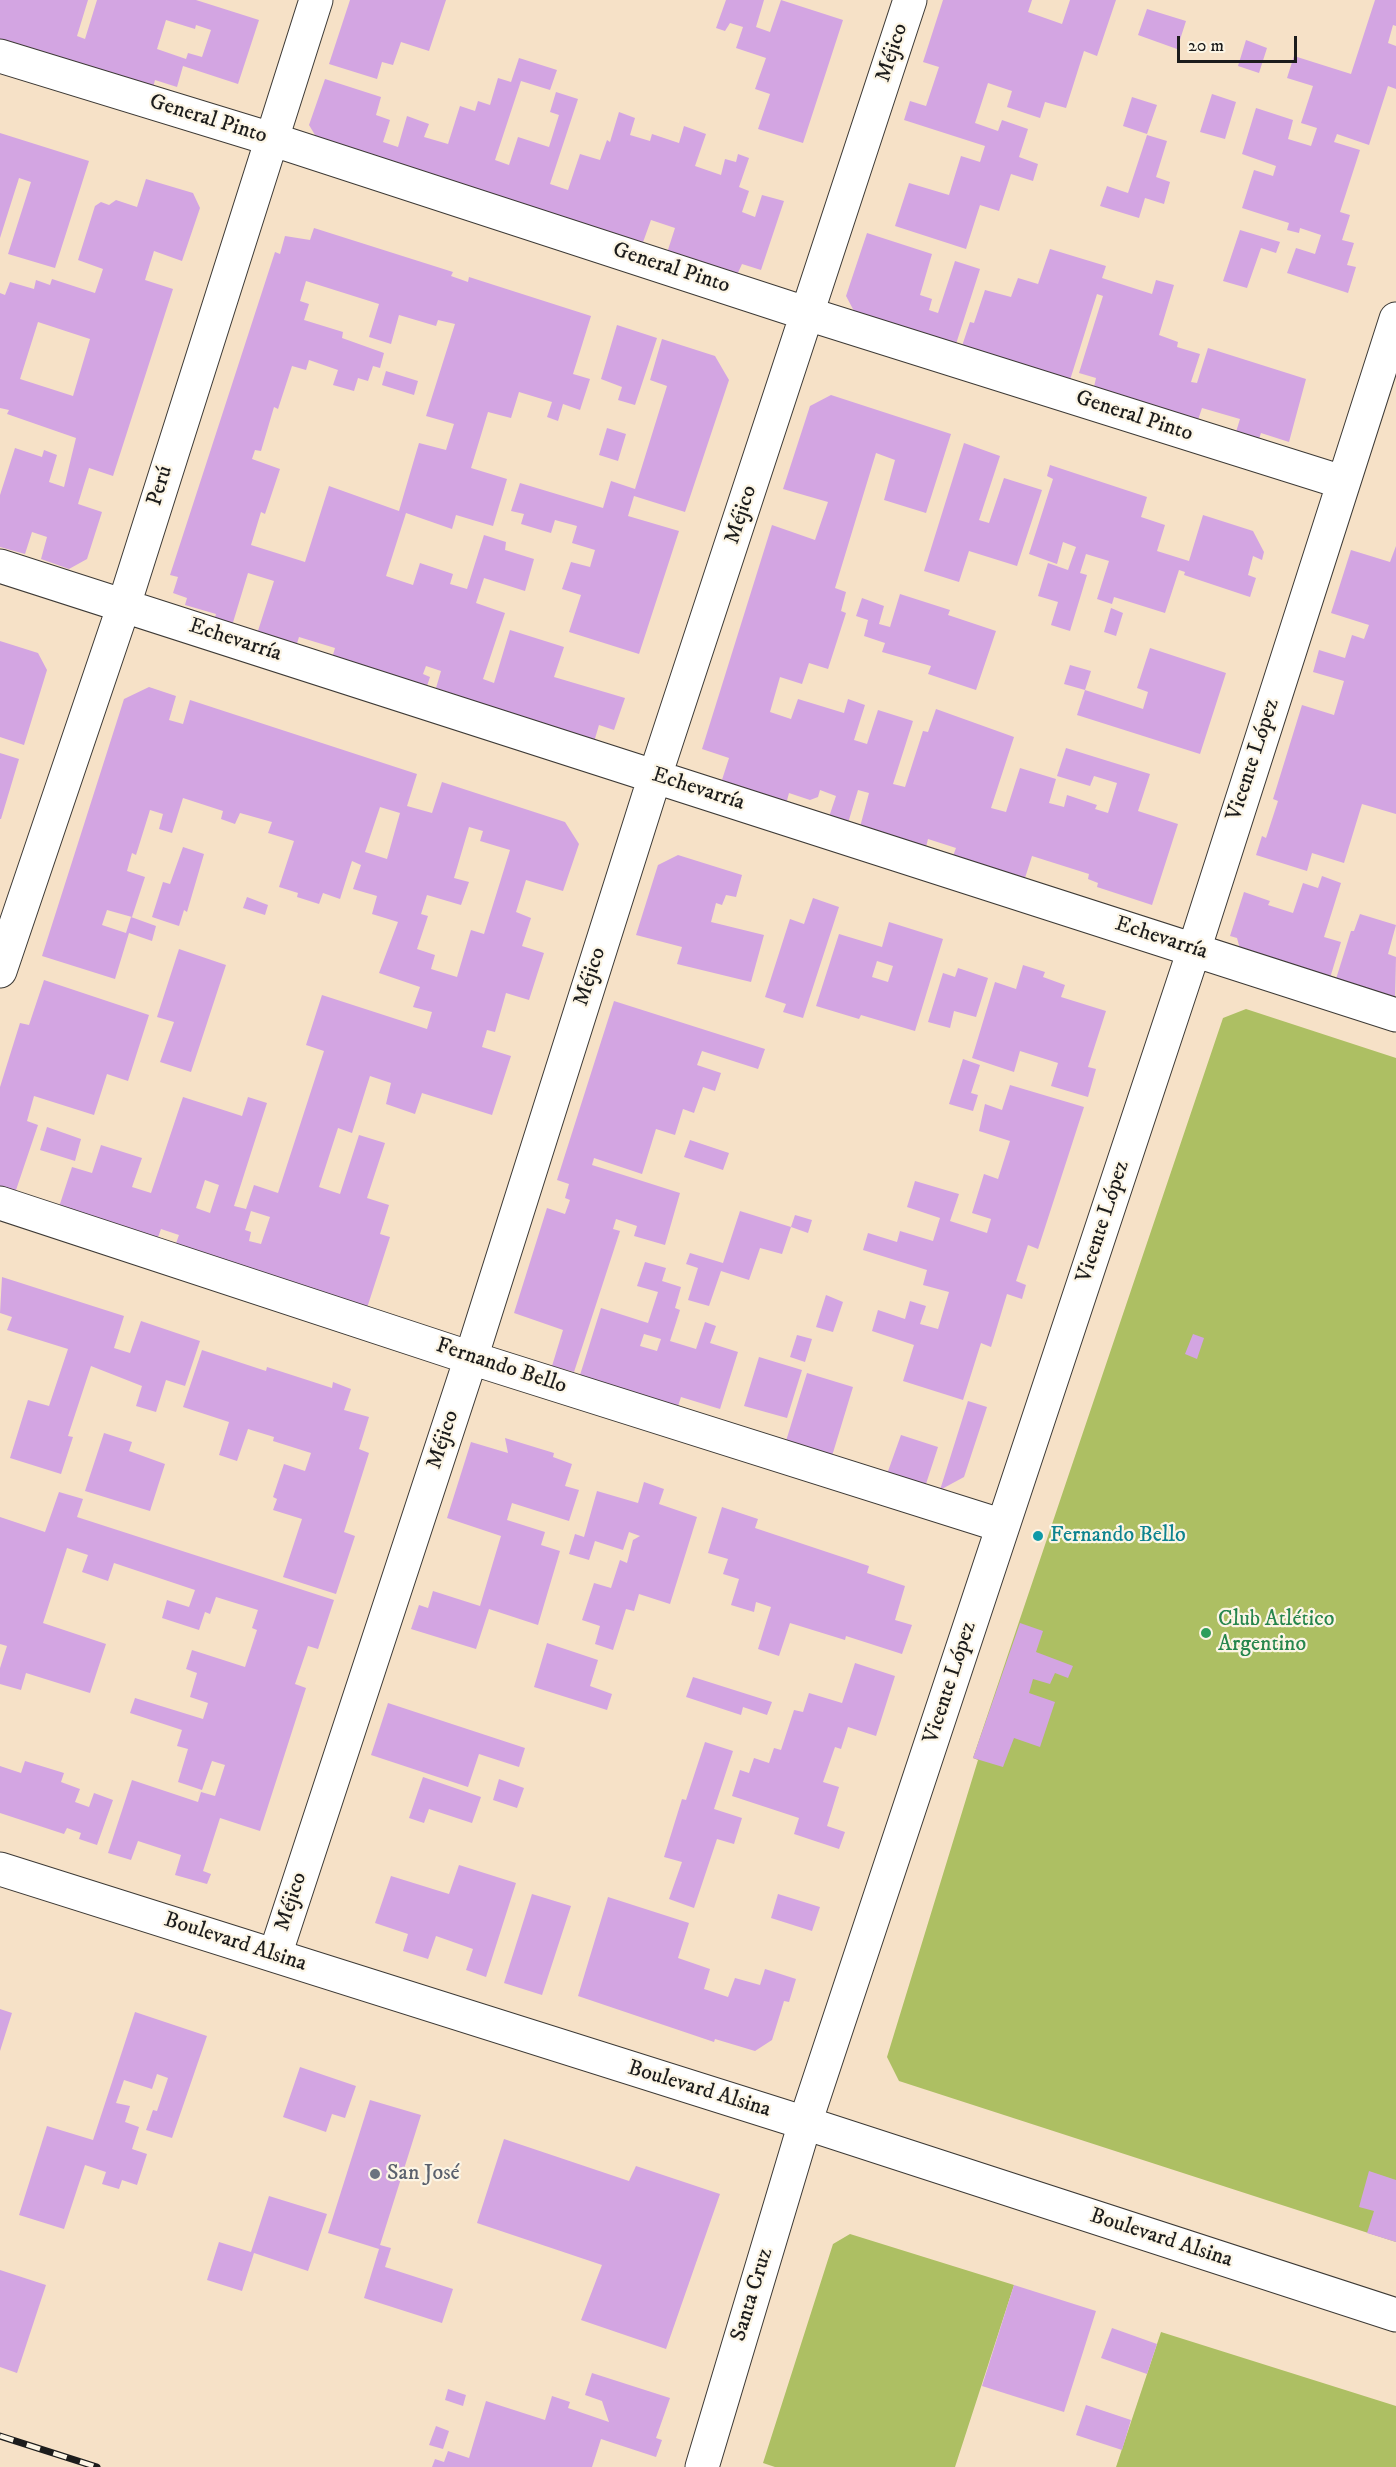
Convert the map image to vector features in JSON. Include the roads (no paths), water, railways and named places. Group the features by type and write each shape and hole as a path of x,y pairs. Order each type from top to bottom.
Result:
{"street":[{"name":"Perú","path":"0,971 124,605 316,0"},
{"name":"Méjico","path":"275,1955 471,1358 655,776 910,0"},
{"name":"General Pinto","path":"0,56 271,139 808,314 1342,482"},
{"name":"Vicente López","path":"806,2123 1194,950 1342,482 1386,383 1396,319"},
{"name":"Echevarría","path":"0,566 1396,1015"},
{"name":"Fernando Bello","path":"0,1203 471,1358 1003,1526"},
{"name":"Boulevard Alsina","path":"0,1869 806,2123 1396,2315"},
{"name":"Santa Cruz","path":"702,2467 806,2123"}],"railway":[{"path":"0,2436 97,2467"}],"place":[{"name":"Fernando Bello","path":"1038,1536"},
{"name":"Club Atlético Argentino","path":"1206,1633"},
{"name":"San José","path":"375,2174"}]}
